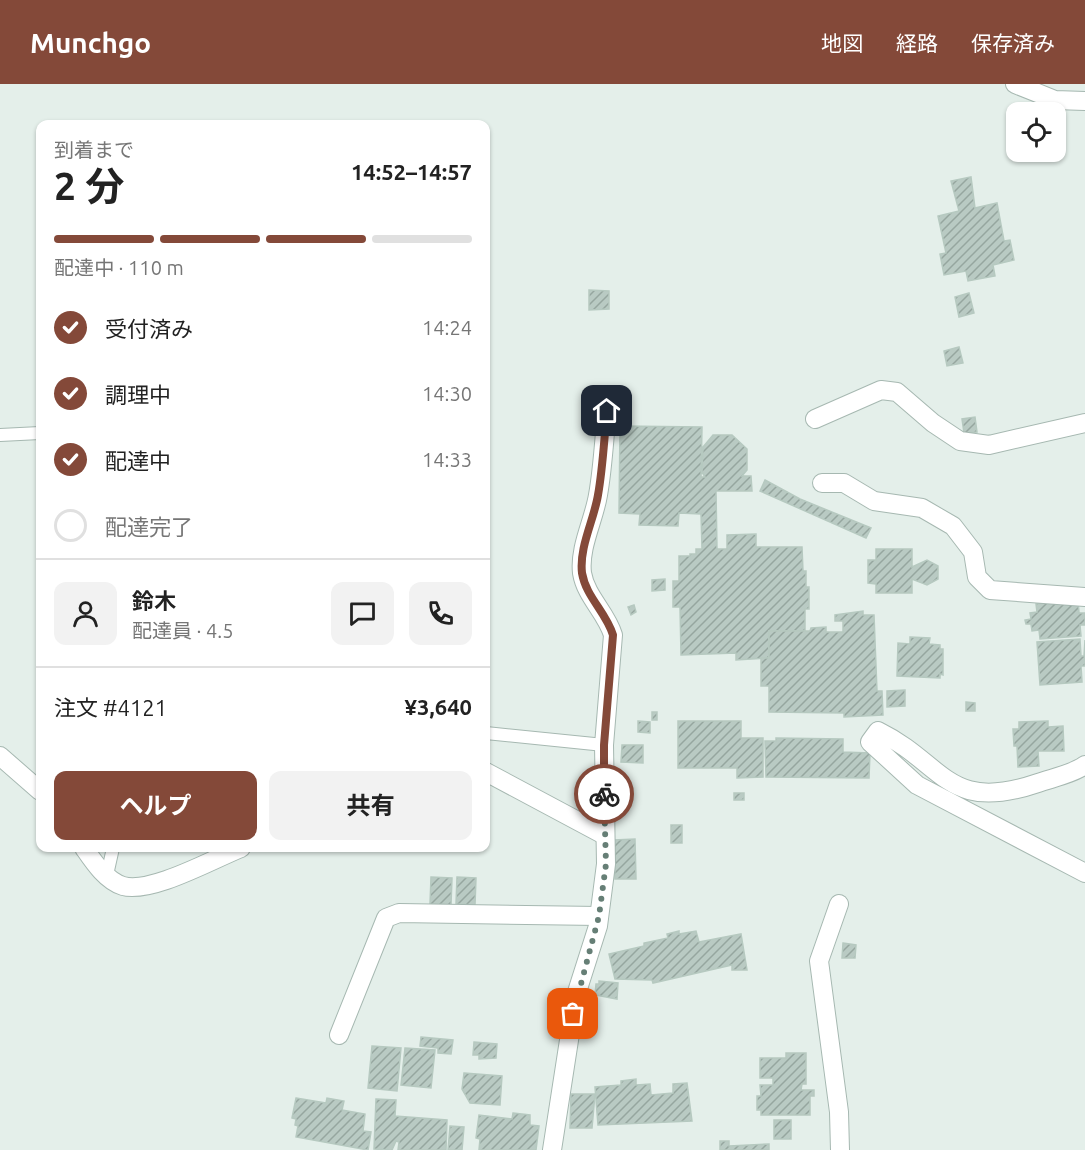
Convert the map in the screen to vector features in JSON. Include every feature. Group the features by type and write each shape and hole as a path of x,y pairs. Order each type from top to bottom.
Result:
{"street":[{"path":"1015,84 1055,100 1085,101"},
{"path":"815,419 881,390 897,392 933,423 960,441 989,445 1085,423"},
{"path":"552,1150 576,995 599,916 606,864 604,745 613,635 608,619 591,597 582,572 585,544 598,496 607,411"},
{"path":"822,483 844,483 874,501 922,508 952,526 974,552 977,578 990,590 1085,597"},
{"path":"1085,765 1018,789 992,794 966,789 942,778 893,738 878,731 870,742 917,785 1085,873"},
{"path":"0,756 36,788"},
{"path":"490,774 604,835"},
{"path":"87,852 98,868 123,886 148,886 231,852"},
{"path":"839,904 819,961 839,1112 840,1150"},
{"path":"339,1035 386,918 399,912 599,916"}],"lane":[{"path":"0,435 36,433"},
{"path":"490,733 604,745"},
{"path":"107,875 112,852"}],"building":[{"path":"971,177 975,208 997,203 1004,241 1010,240 1014,260 993,265 995,276 968,281 966,271 944,275 940,254 946,253 938,216 959,211 951,181"},
{"path":"589,290 609,291 609,309 589,310"},
{"path":"969,293 974,313 959,317 955,297"},
{"path":"959,347 963,363 947,366 944,351"},
{"path":"975,417 977,432 964,433 962,419"},
{"path":"620,426 702,427 701,477 705,477 702,472 703,447 713,435 732,435 747,449 747,470 742,476 751,476 752,491 716,491 717,549 727,549 727,535 756,534 756,547 802,547 803,571 806,571 806,587 809,587 809,609 805,609 805,631 769,631 769,658 736,660 736,653 681,655 680,607 673,607 673,581 679,581 679,556 690,556 690,554 696,554 696,549 702,549 701,514 679,513 678,526 639,525 640,514 619,513"},
{"path":"765,480 800,499 871,528 866,538 760,491"},
{"path":"876,549 912,549 912,567 927,560 938,566 938,579 927,585 912,579 912,593 876,593 876,584 868,583 868,560 876,560"},
{"path":"665,579 665,590 652,591 652,580"},
{"path":"1078,600 1079,613 1085,613 1085,625 1080,625 1081,636 1040,639 1039,630 1032,631 1031,624 1026,624 1025,620 1031,619 1030,613 1037,612 1036,604"},
{"path":"634,605 636,612 631,615 628,607"},
{"path":"863,611 863,615 874,615 877,691 882,691 883,715 844,717 844,713 769,712 769,686 761,686 761,658 769,658 769,631 810,631 811,628 826,627 826,632 843,632 843,621 835,621 835,615"},
{"path":"910,637 930,638 929,644 940,645 940,649 943,649 943,675 940,674 940,678 897,676 898,643 910,644"},
{"path":"1080,639 1081,656 1084,656 1085,640 1085,666 1081,666 1082,682 1040,685 1037,642"},
{"path":"905,690 905,706 887,707 887,691"},
{"path":"966,702 975,703 975,711 966,711"},
{"path":"652,712 657,712 657,720 652,720"},
{"path":"638,721 650,722 650,733 638,732"},
{"path":"678,721 741,721 741,738 763,738 763,777 737,778 737,768 678,768"},
{"path":"1048,721 1048,727 1063,726 1064,751 1038,751 1039,766 1018,767 1013,729 1019,729 1019,722"},
{"path":"776,738 843,739 843,752 870,753 869,778 766,777 765,741 776,741"},
{"path":"622,745 643,745 643,763 621,762"},
{"path":"734,793 744,793 744,800 734,800"},
{"path":"671,825 682,825 682,843 671,843"},
{"path":"635,839 636,879 615,879 614,840"},
{"path":"431,877 452,878 451,905 430,904"},
{"path":"457,877 476,878 475,905 456,904"},
{"path":"679,931 679,934 696,931 699,942 741,934 747,970 732,970 732,965 653,983 652,980 615,979 609,954 644,946 644,943 668,938 667,934"},
{"path":"843,943 856,945 855,958 842,958"},
{"path":"599,981 618,983 617,999 595,995 596,984 599,984"},
{"path":"421,1037 453,1040 451,1054 438,1053 438,1048 420,1046"},
{"path":"474,1042 497,1044 496,1058 479,1059 479,1055 473,1055"},
{"path":"372,1046 401,1048 397,1091 368,1088"},
{"path":"405,1048 435,1050 431,1088 401,1085"},
{"path":"786,1053 806,1053 806,1084 802,1084 801,1090 814,1090 814,1096 810,1096 810,1115 761,1115 761,1110 757,1110 757,1096 761,1096 760,1085 773,1085 773,1078 760,1078 760,1058 786,1058"},
{"path":"464,1073 502,1076 500,1105 470,1103 462,1089"},
{"path":"636,1079 636,1085 650,1084 651,1095 673,1093 673,1084 687,1083 692,1121 598,1125 595,1087 621,1085 621,1081"},
{"path":"571,1094 595,1094 592,1128 570,1128"},
{"path":"296,1098 326,1103 327,1098 344,1101 342,1110 365,1114 363,1131 371,1132 368,1150 296,1137 298,1126 295,1125 296,1119 292,1118"},
{"path":"376,1099 396,1100 395,1116 447,1120 446,1150 398,1150 399,1142 396,1141 392,1150 374,1149"},
{"path":"513,1113 530,1115 530,1125 539,1126 536,1150 479,1150 480,1139 476,1138 479,1115 512,1119"},
{"path":"774,1120 791,1120 791,1139 774,1139"},
{"path":"450,1126 464,1127 462,1150 448,1150"},
{"path":"720,1141 729,1141 729,1146 769,1144 769,1150 720,1150"}],"way so far":[{"path":"573,1014 576,995 598,926 606,864 604,794"}],"route":[{"path":"604,794 604,745 613,635 608,619 591,597 582,572 585,544 598,496 607,411"}]}
